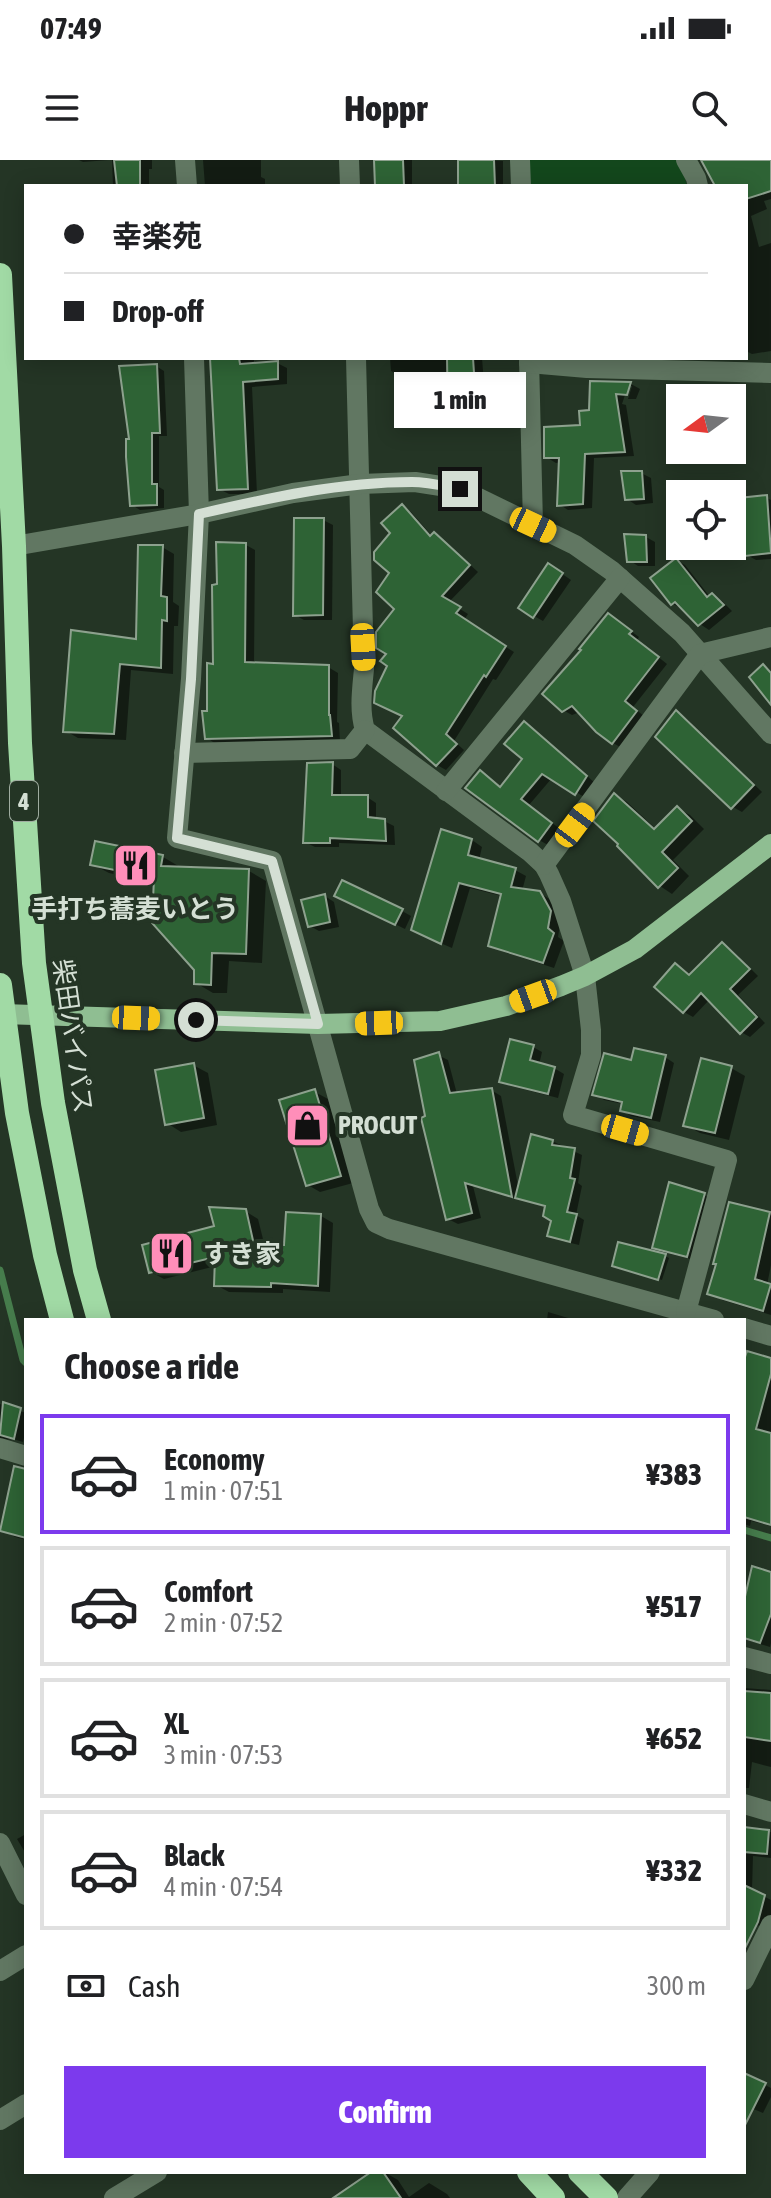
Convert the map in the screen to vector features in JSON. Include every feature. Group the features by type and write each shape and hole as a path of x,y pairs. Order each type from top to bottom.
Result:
{"highway":[{"name":"柴田バイパス","path":"0,275 14,546 20,743 34,963 51,1091 85,1270 98,1318"},
{"path":"0,985 1,1014 17,1113 45,1255 61,1318"},
{"path":"531,2174 553,2198"},
{"path":"582,2174 606,2198"}],"main road":[{"path":"1,1014 318,1024 440,1021 506,1006 585,976 635,949 771,844"}],"street":[{"path":"185,160 187,184"},
{"path":"349,160 350,184"},
{"path":"520,160 521,184"},
{"path":"686,160 698,184"},
{"path":"194,360 199,514 191,679 177,838 272,861 369,1209 376,1223 451,1248 707,1318"},
{"path":"356,360 364,669 361,700 365,730 544,865 561,901 585,976 591,1055 573,1115 727,1160 686,1312"},
{"path":"533,525 529,360 587,368 728,365 771,373"},
{"path":"14,546 199,514 293,493 360,484 415,482 460,489 575,545 620,578 682,633 771,734"},
{"path":"446,791 620,578"},
{"path":"544,865 700,654 771,637"},
{"path":"184,753 350,749 365,730"},
{"path":"746,1329 771,1336"},
{"path":"0,1448 24,1455"},
{"path":"746,1658 771,1664"},
{"path":"746,1805 771,1812"},
{"path":"0,1843 24,1891"},
{"path":"746,1976 771,1925"},
{"path":"0,1971 24,1956"},
{"path":"0,2120 24,2105"},
{"path":"114,2198 154,2174"},
{"path":"627,2198 648,2174"}],"green space":[{"path":"524,160 676,160 686,184 526,184"}],"building":[{"path":"114,160 140,160 140,184 117,184"},
{"path":"374,160 403,160 404,184 375,184"},
{"path":"458,160 494,160 495,184 458,184"},
{"path":"701,160 771,160 771,191 748,198 748,184 714,184"},
{"path":"210,360 239,360 240,364 278,361 278,379 243,382 248,489 217,490"},
{"path":"447,360 473,360 478,417 448,420"},
{"path":"157,364 160,433 152,433 152,484 157,484 157,505 130,506 126,457 126,439 129,439 119,366"},
{"path":"590,381 631,382 627,395 616,394 625,452 585,454 583,504 557,506 559,458 544,458 544,427 580,425 579,411 589,410"},
{"path":"621,471 642,471 644,499 625,500"},
{"path":"767,495 771,553 746,556 746,497"},
{"path":"402,504 430,536 434,532 470,565 442,596 461,607 456,613 506,646 446,734 457,744 436,766 393,728 402,716 374,703 375,691 387,666 380,661 386,654 376,648 376,632 394,609 376,592 389,573 374,560 374,552 390,533 381,523"},
{"path":"294,518 324,518 323,615 293,616"},
{"path":"624,534 646,535 647,562 627,562"},
{"path":"216,542 246,543 245,662 329,665 332,736 205,739 202,711 207,711 207,663 213,664 212,585 217,584"},
{"path":"138,545 163,545 161,596 167,597 167,621 162,620 161,668 120,664 114,734 63,732 71,630 136,639"},
{"path":"678,560 707,597 712,593 724,605 698,626 675,602 671,605 650,578"},
{"path":"548,563 563,573 533,618 518,608"},
{"path":"608,613 659,657 625,701 637,711 612,744 572,706 562,712 542,694 581,650"},
{"path":"763,664 771,673 771,705 749,677"},
{"path":"676,710 754,785 731,809 655,737"},
{"path":"524,721 587,776 575,795 542,774 521,799 552,823 538,842 465,788 480,770 500,787 522,759 504,744"},
{"path":"333,762 332,795 368,795 368,817 385,819 386,841 330,838 330,843 303,843 307,763"},
{"path":"614,793 654,829 677,806 692,821 662,852 678,868 658,888 593,821"},
{"path":"441,829 472,839 468,855 516,868 511,887 540,891 551,911 548,928 554,933 543,963 488,946 501,894 459,883 441,944 411,930"},
{"path":"95,841 163,855 161,866 249,869 246,954 212,953 211,985 194,984 194,970 152,923 154,878 90,865"},
{"path":"342,880 403,909 395,925 334,896"},
{"path":"325,894 330,922 308,927 301,900"},
{"path":"722,942 750,969 730,989 757,1017 740,1034 701,993 683,1013 654,987 675,963 689,975"},
{"path":"510,1039 534,1045 530,1060 555,1067 548,1094 499,1082"},
{"path":"634,1048 666,1055 651,1118 620,1111 622,1102 592,1095 604,1053 631,1060"},
{"path":"439,1052 450,1093 492,1088 512,1197 465,1183 472,1213 446,1220 421,1118 425,1116 414,1060"},
{"path":"701,1058 732,1066 715,1133 683,1126"},
{"path":"194,1063 204,1118 165,1125 155,1070"},
{"path":"315,1089 341,1176 306,1186 279,1100"},
{"path":"531,1134 553,1140 552,1145 575,1148 570,1178 575,1179 567,1212 577,1214 570,1242 547,1236 551,1221 543,1216 545,1206 515,1198"},
{"path":"669,1182 705,1193 687,1257 652,1248"},
{"path":"729,1202 770,1212 755,1279 771,1284 763,1311 707,1294"},
{"path":"209,1207 246,1209 254,1245 284,1245 286,1212 321,1214 318,1286 271,1283 271,1287 214,1286 215,1257 149,1273 142,1245 214,1226"},
{"path":"618,1242 666,1254 658,1280 612,1266"},
{"path":"747,1351 771,1358 771,1374 756,1429 771,1433 771,1525 746,1518"},
{"path":"3,1402 21,1408 14,1439 0,1435"},
{"path":"14,1466 24,1468 24,1537 0,1531"},
{"path":"752,1566 771,1572 771,1614 760,1643 746,1639 746,1592"},
{"path":"746,1691 771,1693 771,1741 746,1737"},
{"path":"746,1827 769,1830 767,1854 746,1852"},
{"path":"746,1886 765,1895 758,1922 746,1946"},
{"path":"746,2074 766,2083 746,2123"},
{"path":"368,2174 384,2174 401,2198 333,2198"}],"waterway":[{"path":"0,1270 24,1361"},
{"path":"746,1531 771,1538"}],"place":[{"name":"手打ち蕎麦いとう","path":"135,866"},
{"name":"PROCUT","path":"307,1125"},
{"name":"すき家","path":"172,1254"}],"route":[{"path":"196,1020 318,1024 272,861 177,838 191,679 199,514 293,493 360,484 415,482 460,489"}]}
